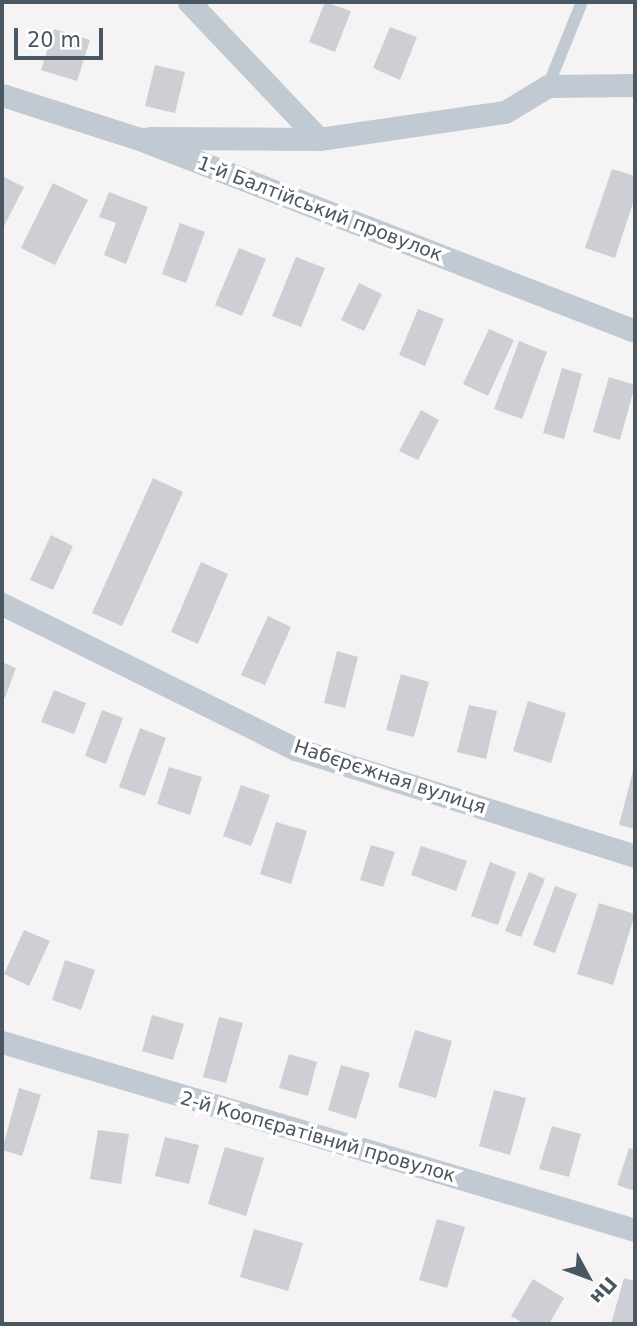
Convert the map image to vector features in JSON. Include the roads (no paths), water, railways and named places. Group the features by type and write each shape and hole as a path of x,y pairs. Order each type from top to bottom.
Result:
{"street":[{"path":"190,2 319,139"},
{"path":"137,138 319,139 505,111 548,86 635,85"},
{"name":"1-й Балтійський провулок","path":"2,94 137,138 635,331"},
{"name":"Набєрєжная вулиця","path":"2,604 296,749 635,856"},
{"name":"2-й Коопєратівний провулок","path":"2,1042 635,1230"}],"lane":[{"path":"548,86 582,2"}]}
